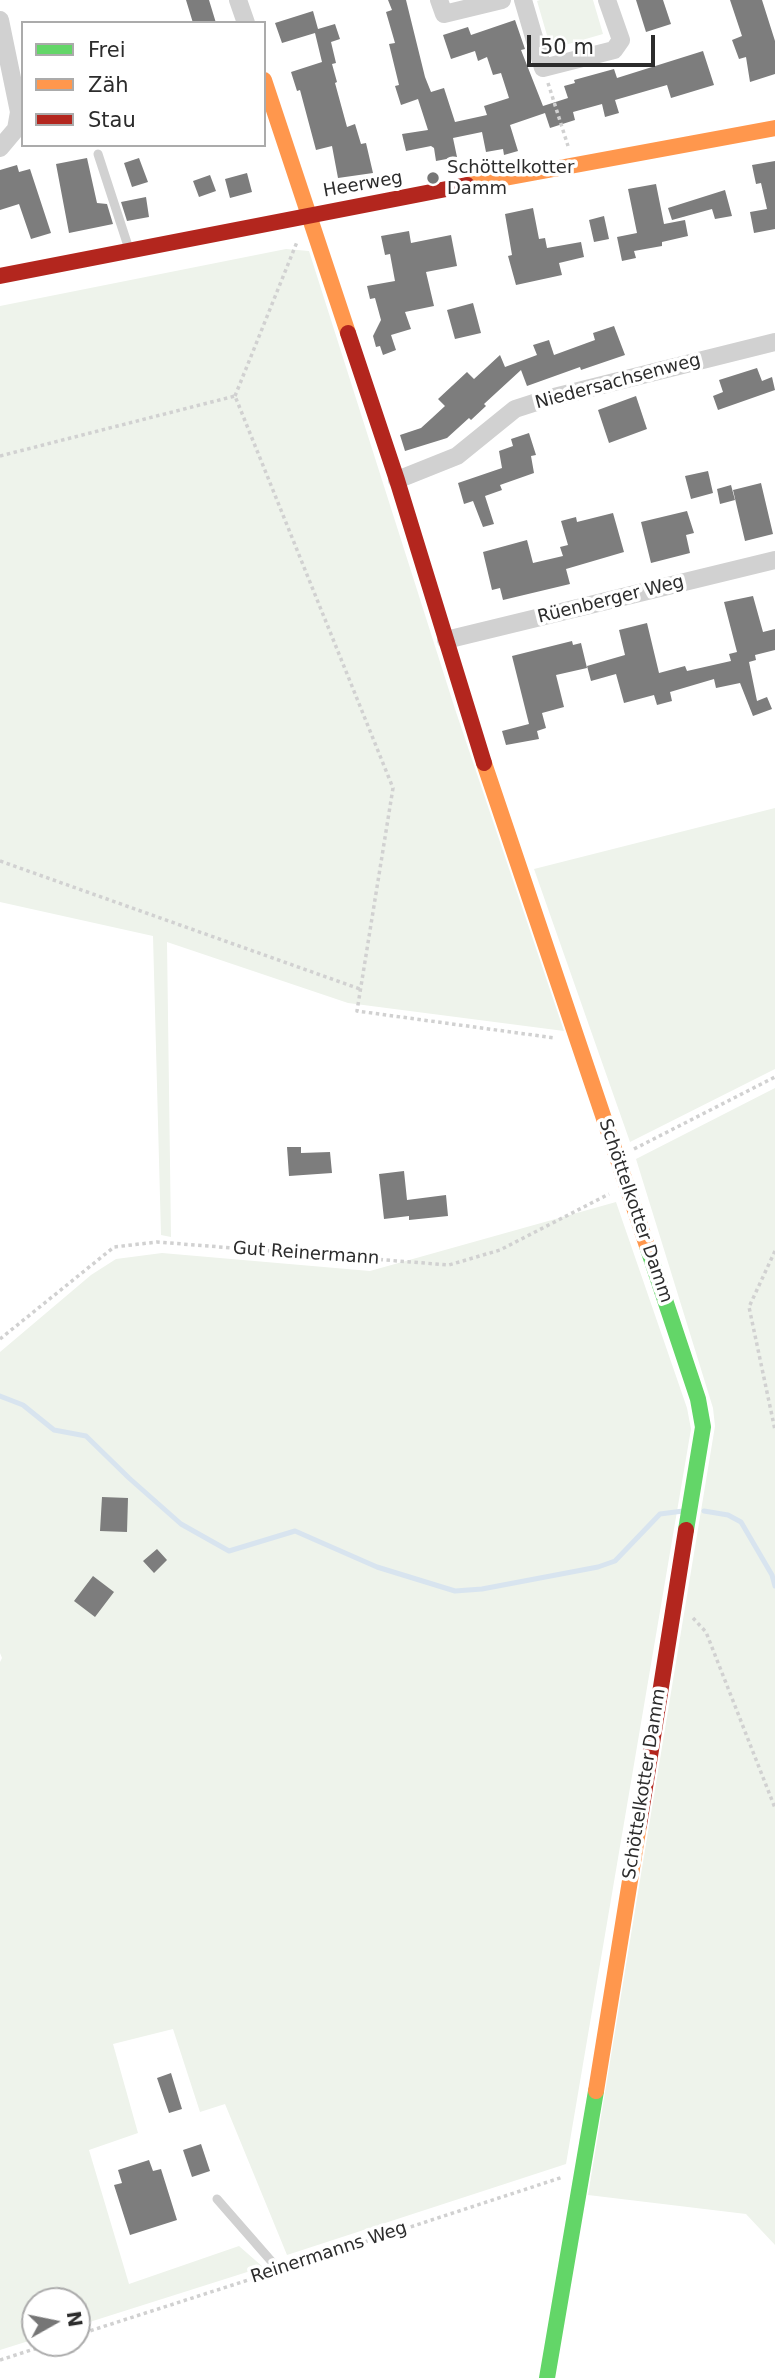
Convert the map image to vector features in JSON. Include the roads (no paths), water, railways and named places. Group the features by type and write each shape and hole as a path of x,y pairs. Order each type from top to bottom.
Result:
{"street":[{"path":"238,0 245,21"},
{"path":"439,0 444,14 502,0"},
{"path":"523,0 543,68 614,50 621,40 607,0"},
{"path":"0,20 19,112 16,129 0,148"},
{"name":"Schöttelkotter Damm","path":"266,86 397,480 469,718 698,1399 703,1427 547,2378"},
{"name":"Heerweg","path":"0,276 775,128"},
{"name":"Niedersachsenweg","path":"397,480 457,456 515,409 775,341"},
{"name":"Rüenberger Weg","path":"446,640 775,560"}],"lane":[{"path":"98,154 130,250"},
{"path":"217,2199 279,2270"}],"waterway":[{"path":"0,1396 23,1405 54,1430 86,1436 181,1524 229,1551 295,1531 377,1567 455,1591 482,1589 598,1567 615,1561 660,1514 683,1511"},
{"path":"704,1511 728,1515 741,1522 772,1575 775,1586"}],"place":[{"name":"Schöttelkotter Damm","path":"433,178"}]}
